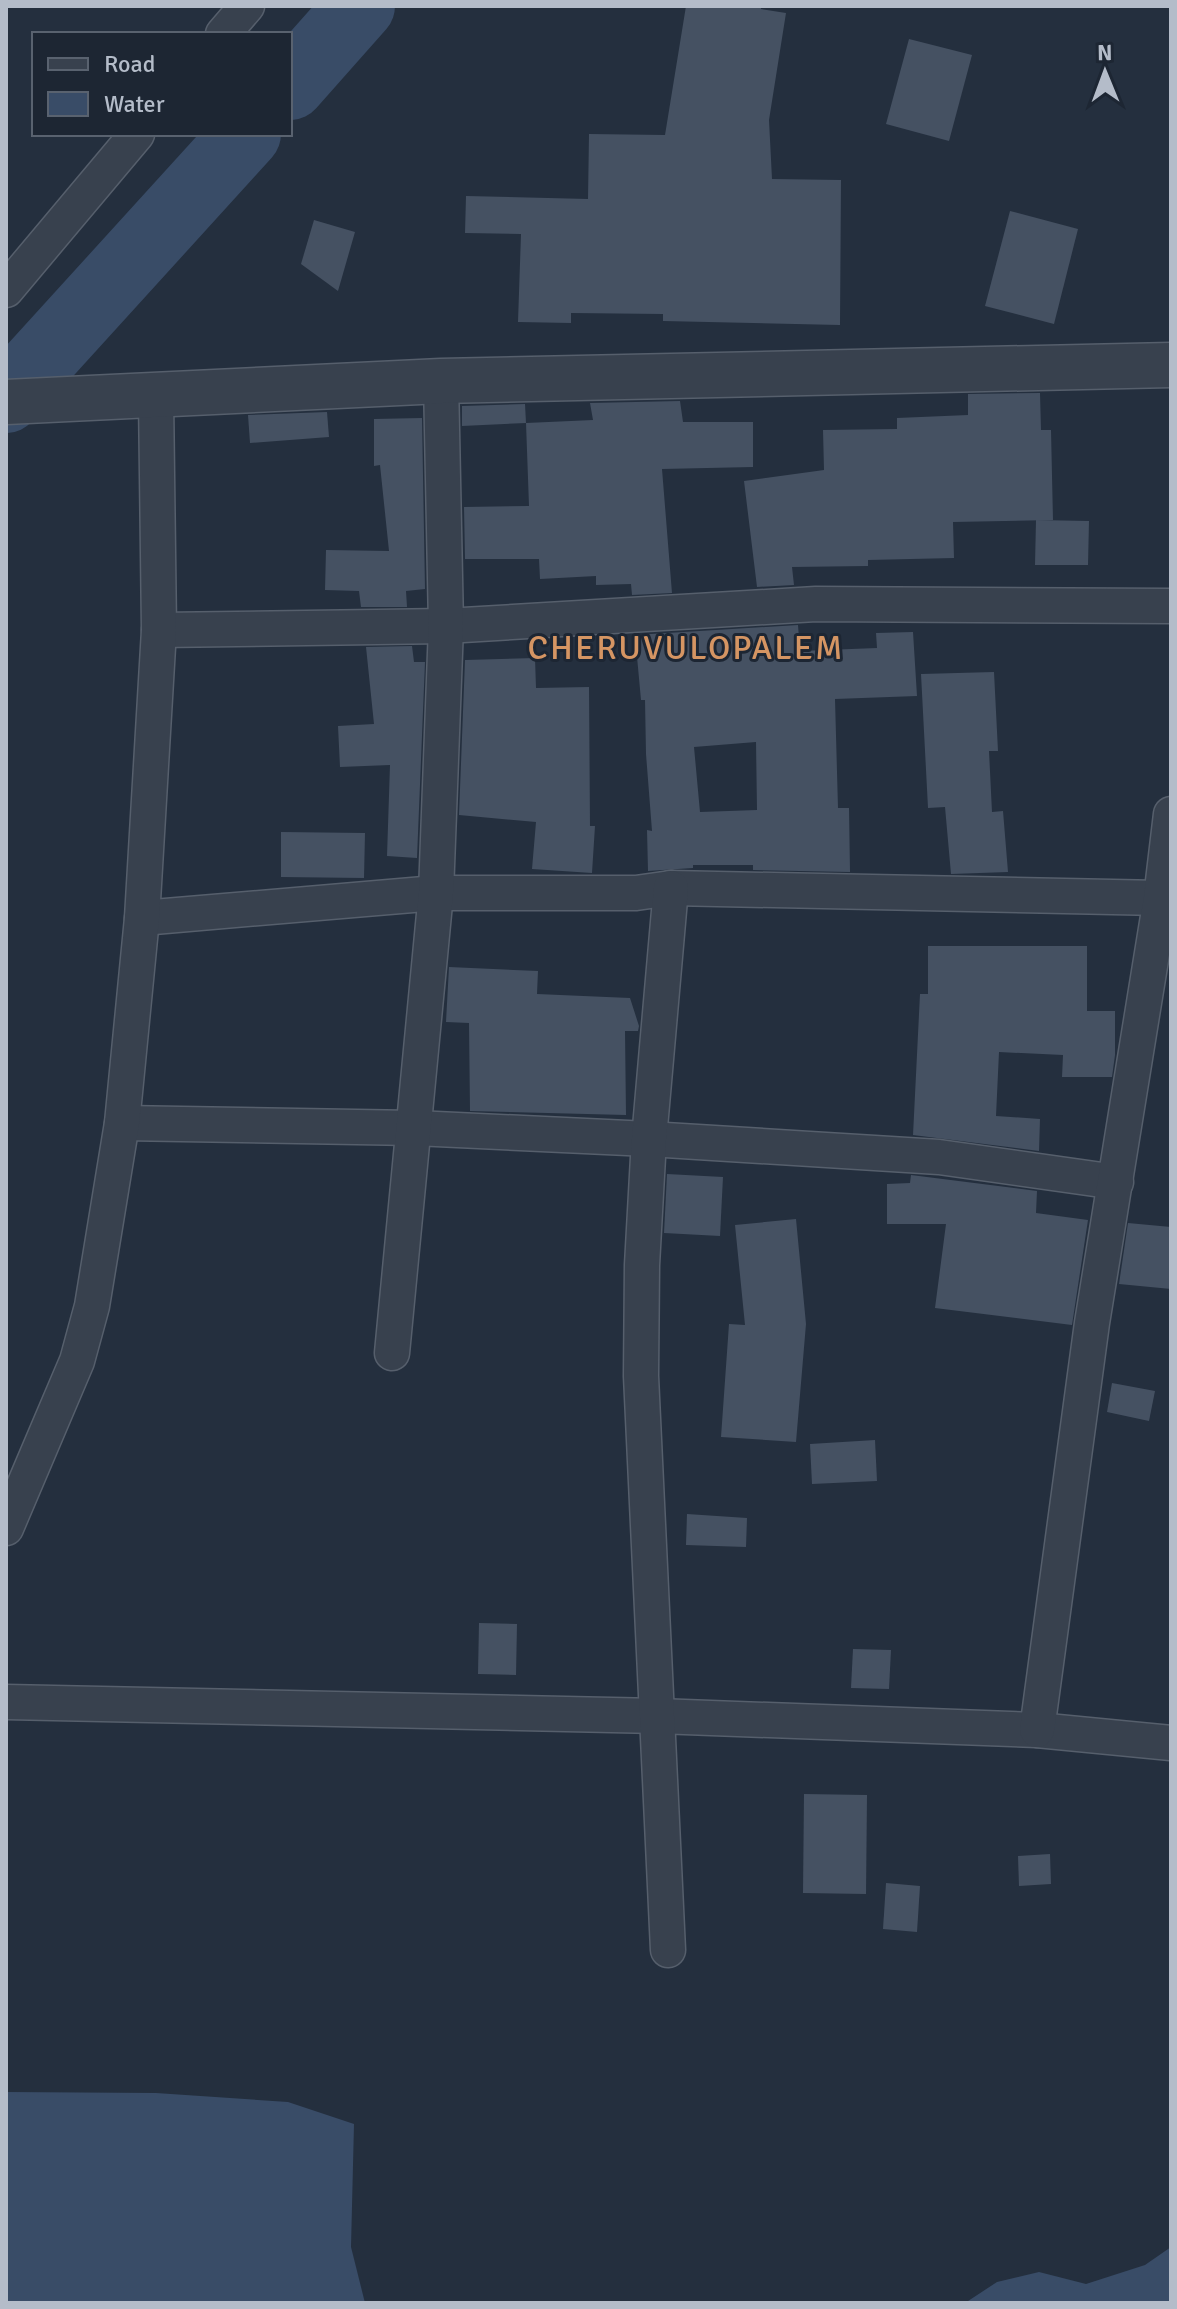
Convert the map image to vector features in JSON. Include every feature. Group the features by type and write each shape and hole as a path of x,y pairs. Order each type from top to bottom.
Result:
{"street":[{"path":"225,32 247,6"},
{"path":"6,290 135,136"},
{"path":"6,402 80,401 441,381 1171,365"},
{"path":"392,1353 436,893 446,626 441,381"},
{"path":"6,1528 81,1347 104,1245 122,1123 142,918 159,630 156,397"},
{"path":"159,630 446,626 816,604 1171,606"},
{"path":"1037,1730 1092,1323 1166,900 1171,814"},
{"path":"142,918 436,893 636,893 671,888 1166,900"},
{"path":"668,1950 641,1376 642,1265 649,1139 671,888"},
{"path":"122,1123 415,1128 649,1139 939,1157 1116,1182"},
{"path":"6,1702 658,1716 1037,1730 1171,1743"}],"water":[{"path":"6,2092 156,2093 288,2102 354,2124 351,2247 365,2303 6,2303"},
{"path":"1171,2247 1171,2303 965,2303 997,2282 1039,2272 1086,2284 1145,2265"}],"building":[{"path":"686,6 761,6 761,9 786,13 769,120 772,179 841,180 840,325 663,321 663,314 571,313 571,323 518,322 521,234 465,233 466,196 588,199 589,134 665,135"},
{"path":"909,39 972,55 949,141 886,124"},
{"path":"1010,211 1078,229 1054,324 985,306"},
{"path":"314,220 355,232 338,291 301,264"},
{"path":"1040,393 1041,430 1051,430 1053,520 953,522 954,558 868,560 868,566 792,567 794,585 757,587 744,481 824,470 823,430 897,429 897,418 968,415 968,394"},
{"path":"680,401 683,422 753,422 753,467 662,469 672,593 632,595 631,584 596,585 596,576 540,579 539,559 465,559 464,507 529,506 526,423 593,420 590,403"},
{"path":"525,404 526,423 462,426 462,406"},
{"path":"327,412 329,437 250,443 248,415"},
{"path":"422,418 425,589 406,591 407,607 361,607 359,591 325,590 326,550 389,551 380,465 374,466 374,419"},
{"path":"1036,520 1089,521 1088,565 1035,565"},
{"path":"798,625 800,651 877,648 876,633 913,632 917,696 835,699 838,808 849,808 850,872 753,870 753,865 693,865 693,868 648,871 647,830 652,831 645,700 641,700 635,635","holes":["756,742 757,810 700,812 694,747"]},
{"path":"412,646 414,662 425,662 417,858 387,856 390,765 340,767 338,726 374,724 366,647"},
{"path":"535,658 536,688 589,687 590,826 595,826 592,873 532,869 536,822 459,815 465,660"},
{"path":"994,672 998,751 989,751 992,812 1003,811 1008,872 951,874 945,807 928,808 921,674"},
{"path":"281,832 365,833 364,878 281,877"},
{"path":"928,946 1087,946 1087,1011 1115,1011 1112,1077 1062,1077 1063,1055 999,1052 996,1116 1040,1119 1039,1151 913,1135 920,994 928,994"},
{"path":"449,967 538,971 537,994 630,998 639,1026 638,1031 625,1031 626,1115 470,1111 469,1023 446,1022"},
{"path":"667,1174 723,1177 720,1236 664,1233"},
{"path":"911,1175 1037,1191 1036,1213 1088,1220 1072,1325 935,1308 946,1224 887,1224 887,1184 910,1183"},
{"path":"796,1219 806,1324 796,1442 721,1437 729,1324 745,1325 735,1225"},
{"path":"1128,1223 1171,1227 1171,1289 1119,1284"},
{"path":"1112,1383 1155,1391 1149,1421 1107,1412"},
{"path":"875,1440 877,1481 812,1484 810,1444"},
{"path":"687,1514 747,1518 746,1547 686,1545"},
{"path":"479,1623 517,1624 516,1675 478,1674"},
{"path":"853,1649 891,1650 889,1689 851,1688"},
{"path":"804,1794 867,1795 866,1894 803,1893"},
{"path":"1050,1854 1051,1884 1019,1886 1018,1856"},
{"path":"886,1883 920,1886 917,1932 883,1929"}],"waterway":[{"path":"292,83 360,6"},
{"path":"6,398 244,136"}],"district":[{"name":"CHERUVULOPALEM","path":"686,647"}]}
